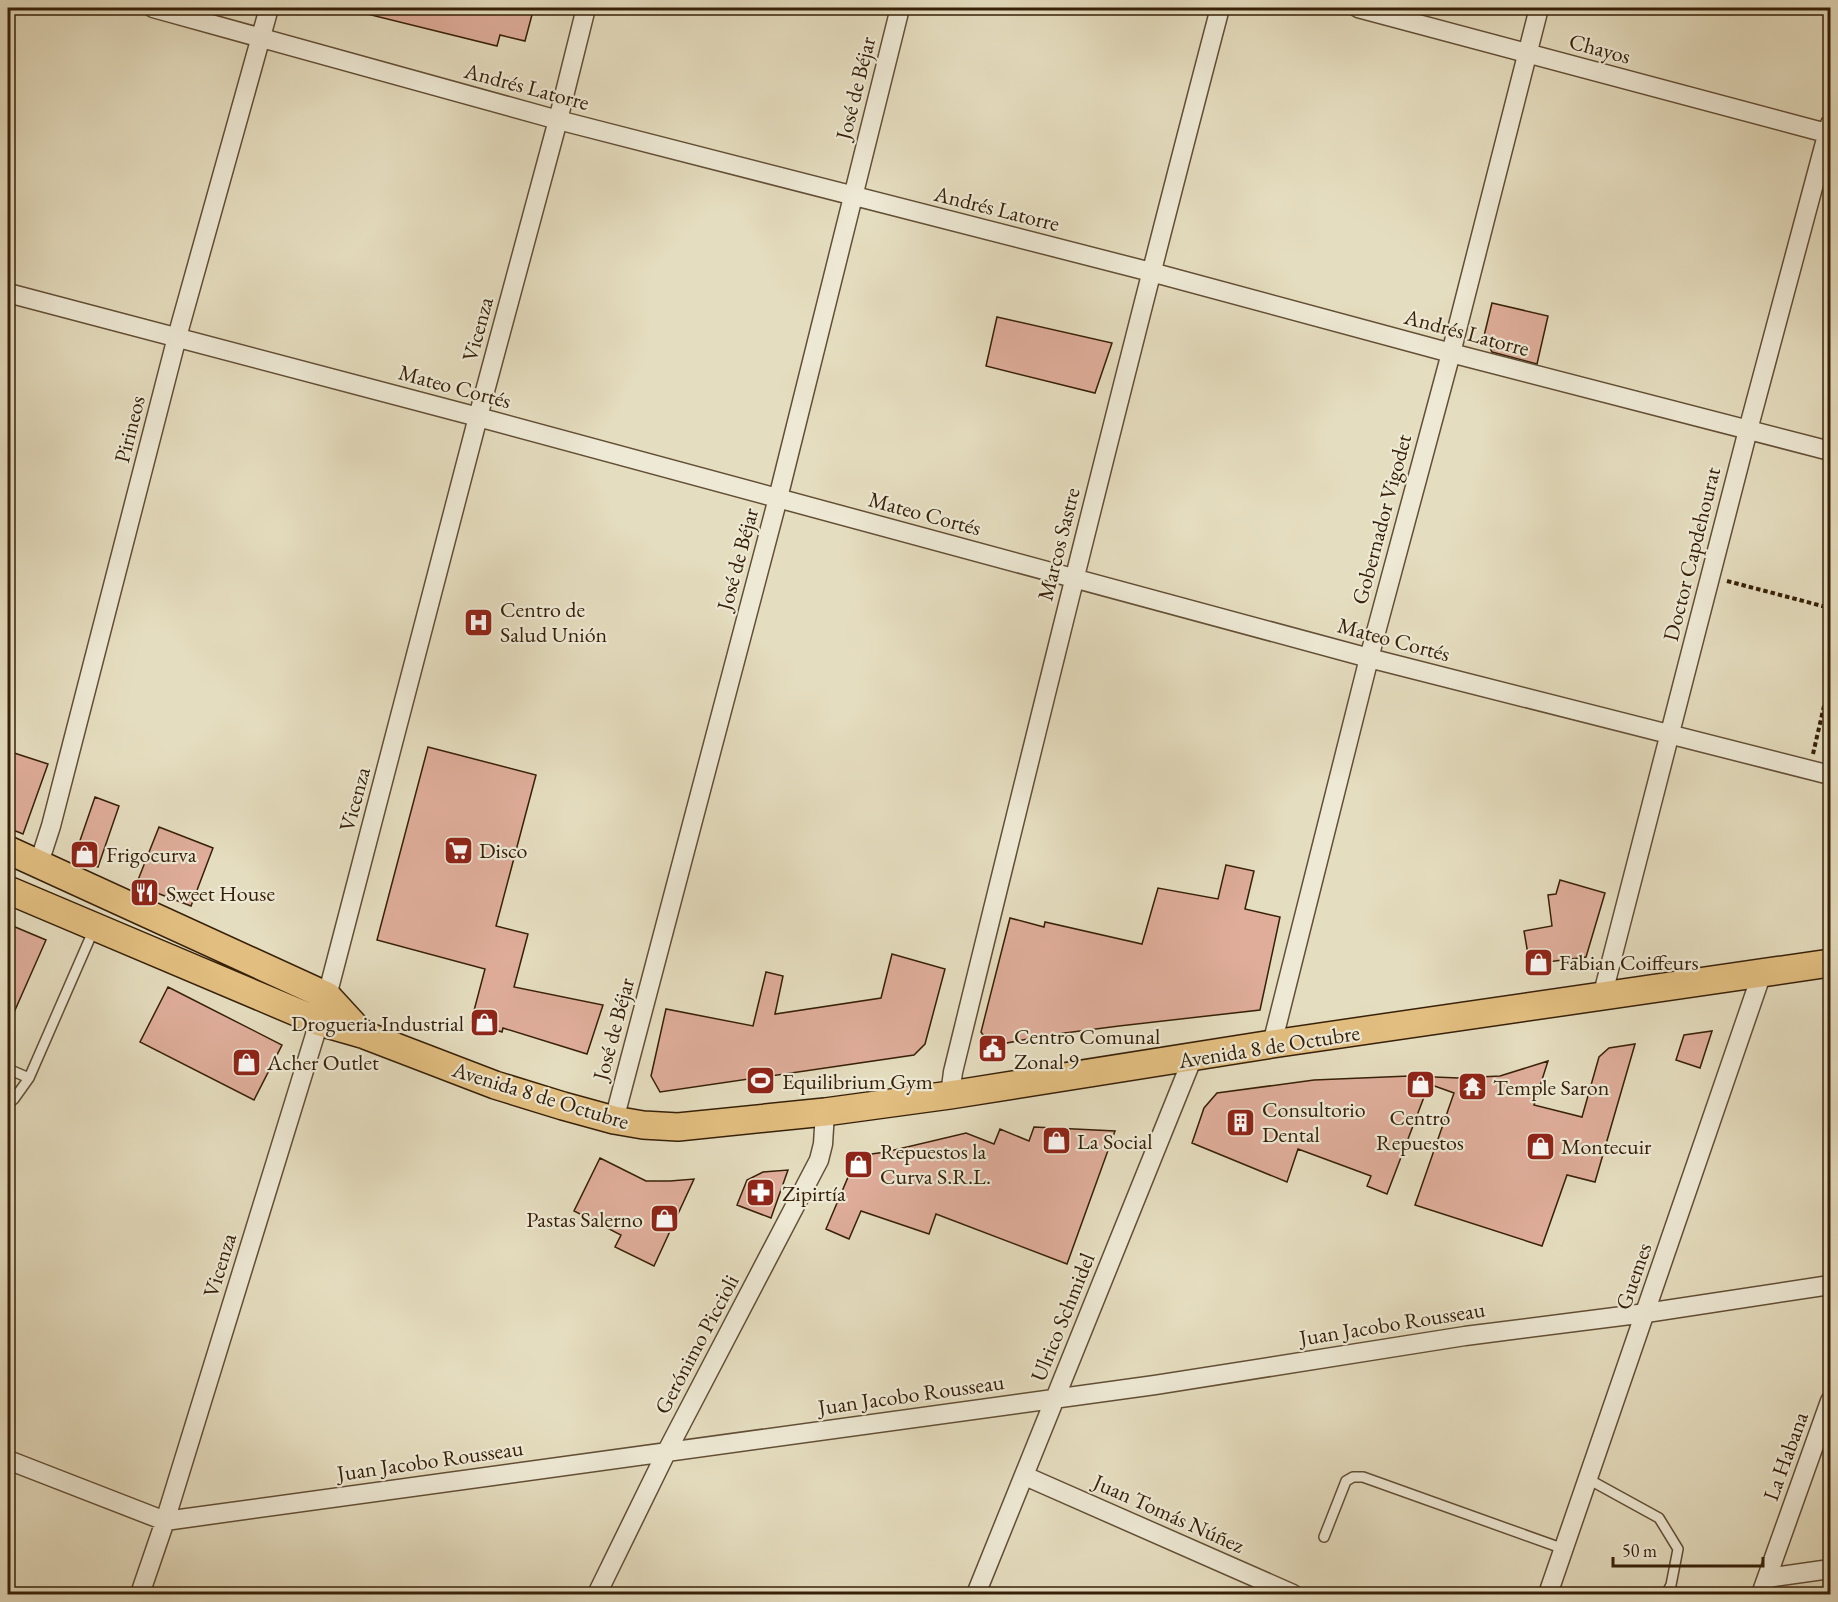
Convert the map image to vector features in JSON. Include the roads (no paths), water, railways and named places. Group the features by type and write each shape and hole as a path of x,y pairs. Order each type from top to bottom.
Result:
{"main road":[{"name":"Avenida 8 de Octubre","path":"8,850 327,996 362,1034"},
{"name":"Avenida 8 de Octubre","path":"8,890 320,1022 362,1034 495,1085 614,1120 642,1125 678,1127 825,1112 950,1095 1272,1044 1830,963"}],"street":[{"name":"Andrés Latorre","path":"153,8 558,120 1151,272 1830,452"},
{"name":"Pirineos","path":"39,863 54,815 177,337 269,8"},
{"name":"Vicenza","path":"140,1594 165,1521 320,1022 586,8"},
{"name":"José de Béjar","path":"614,1120 778,498 900,8"},
{"name":"Marcos Sastre","path":"950,1095 952,1072 1074,578 1220,8"},
{"name":"Chayos","path":"1358,8 1830,131"},
{"name":"Gobernador Vigodet","path":"1272,1044 1369,658 1451,353 1539,8"},
{"name":"Doctor Capdehourat","path":"1602,997 1748,430 1830,131"},
{"name":"Mateo Cortés","path":"8,292 1369,658 1830,775"},
{"name":"Guemes","path":"1548,1594 1762,973"},
{"name":"Ulrico Schmidel","path":"976,1594 1193,1057"},
{"name":"Gerónimo Piccioli","path":"597,1594 667,1451 819,1160 823,1144 825,1112"},
{"name":"Juan Jacobo Rousseau","path":"8,1460 165,1521 1155,1385 1465,1336 1830,1284"},
{"name":"La Habana","path":"1764,1586 1830,1401"},
{"name":"Juan Tomás Núñez","path":"1025,1476 1293,1594"},
{"path":"1764,1586 1830,1569"}],"lane":[{"path":"8,1104 15,1099 29,1078 95,927"},
{"path":"8,1069 29,1078"},
{"path":"1323,1537 1346,1481 1353,1477 1362,1477 1564,1549"},
{"path":"1588,1479 1659,1518 1678,1549 1671,1585 1666,1594"}],"place":[{"name":"Centro de Salud Unión","path":"479,622"},
{"name":"Disco","path":"458,850"},
{"name":"Frigocurva","path":"85,854"},
{"name":"Sweet House","path":"145,893"},
{"name":"Fabian Coiffeurs","path":"1538,962"},
{"name":"Drogueria Industrial","path":"485,1023"},
{"name":"Centro Comunal Zonal 9","path":"993,1049"},
{"name":"Acher Outlet","path":"246,1062"},
{"name":"Equilibrium Gym","path":"761,1081"},
{"name":"Centro Repuestos","path":"1420,1085"},
{"name":"Temple Saron","path":"1472,1087"},
{"name":"Consultorio Dental","path":"1241,1122"},
{"name":"La Social","path":"1056,1141"},
{"name":"Montecuir","path":"1540,1146"},
{"name":"Repuestos la Curva S.R.L.","path":"859,1164"},
{"name":"Zipirtía","path":"761,1193"},
{"name":"Pastas Salerno","path":"664,1219"}]}
